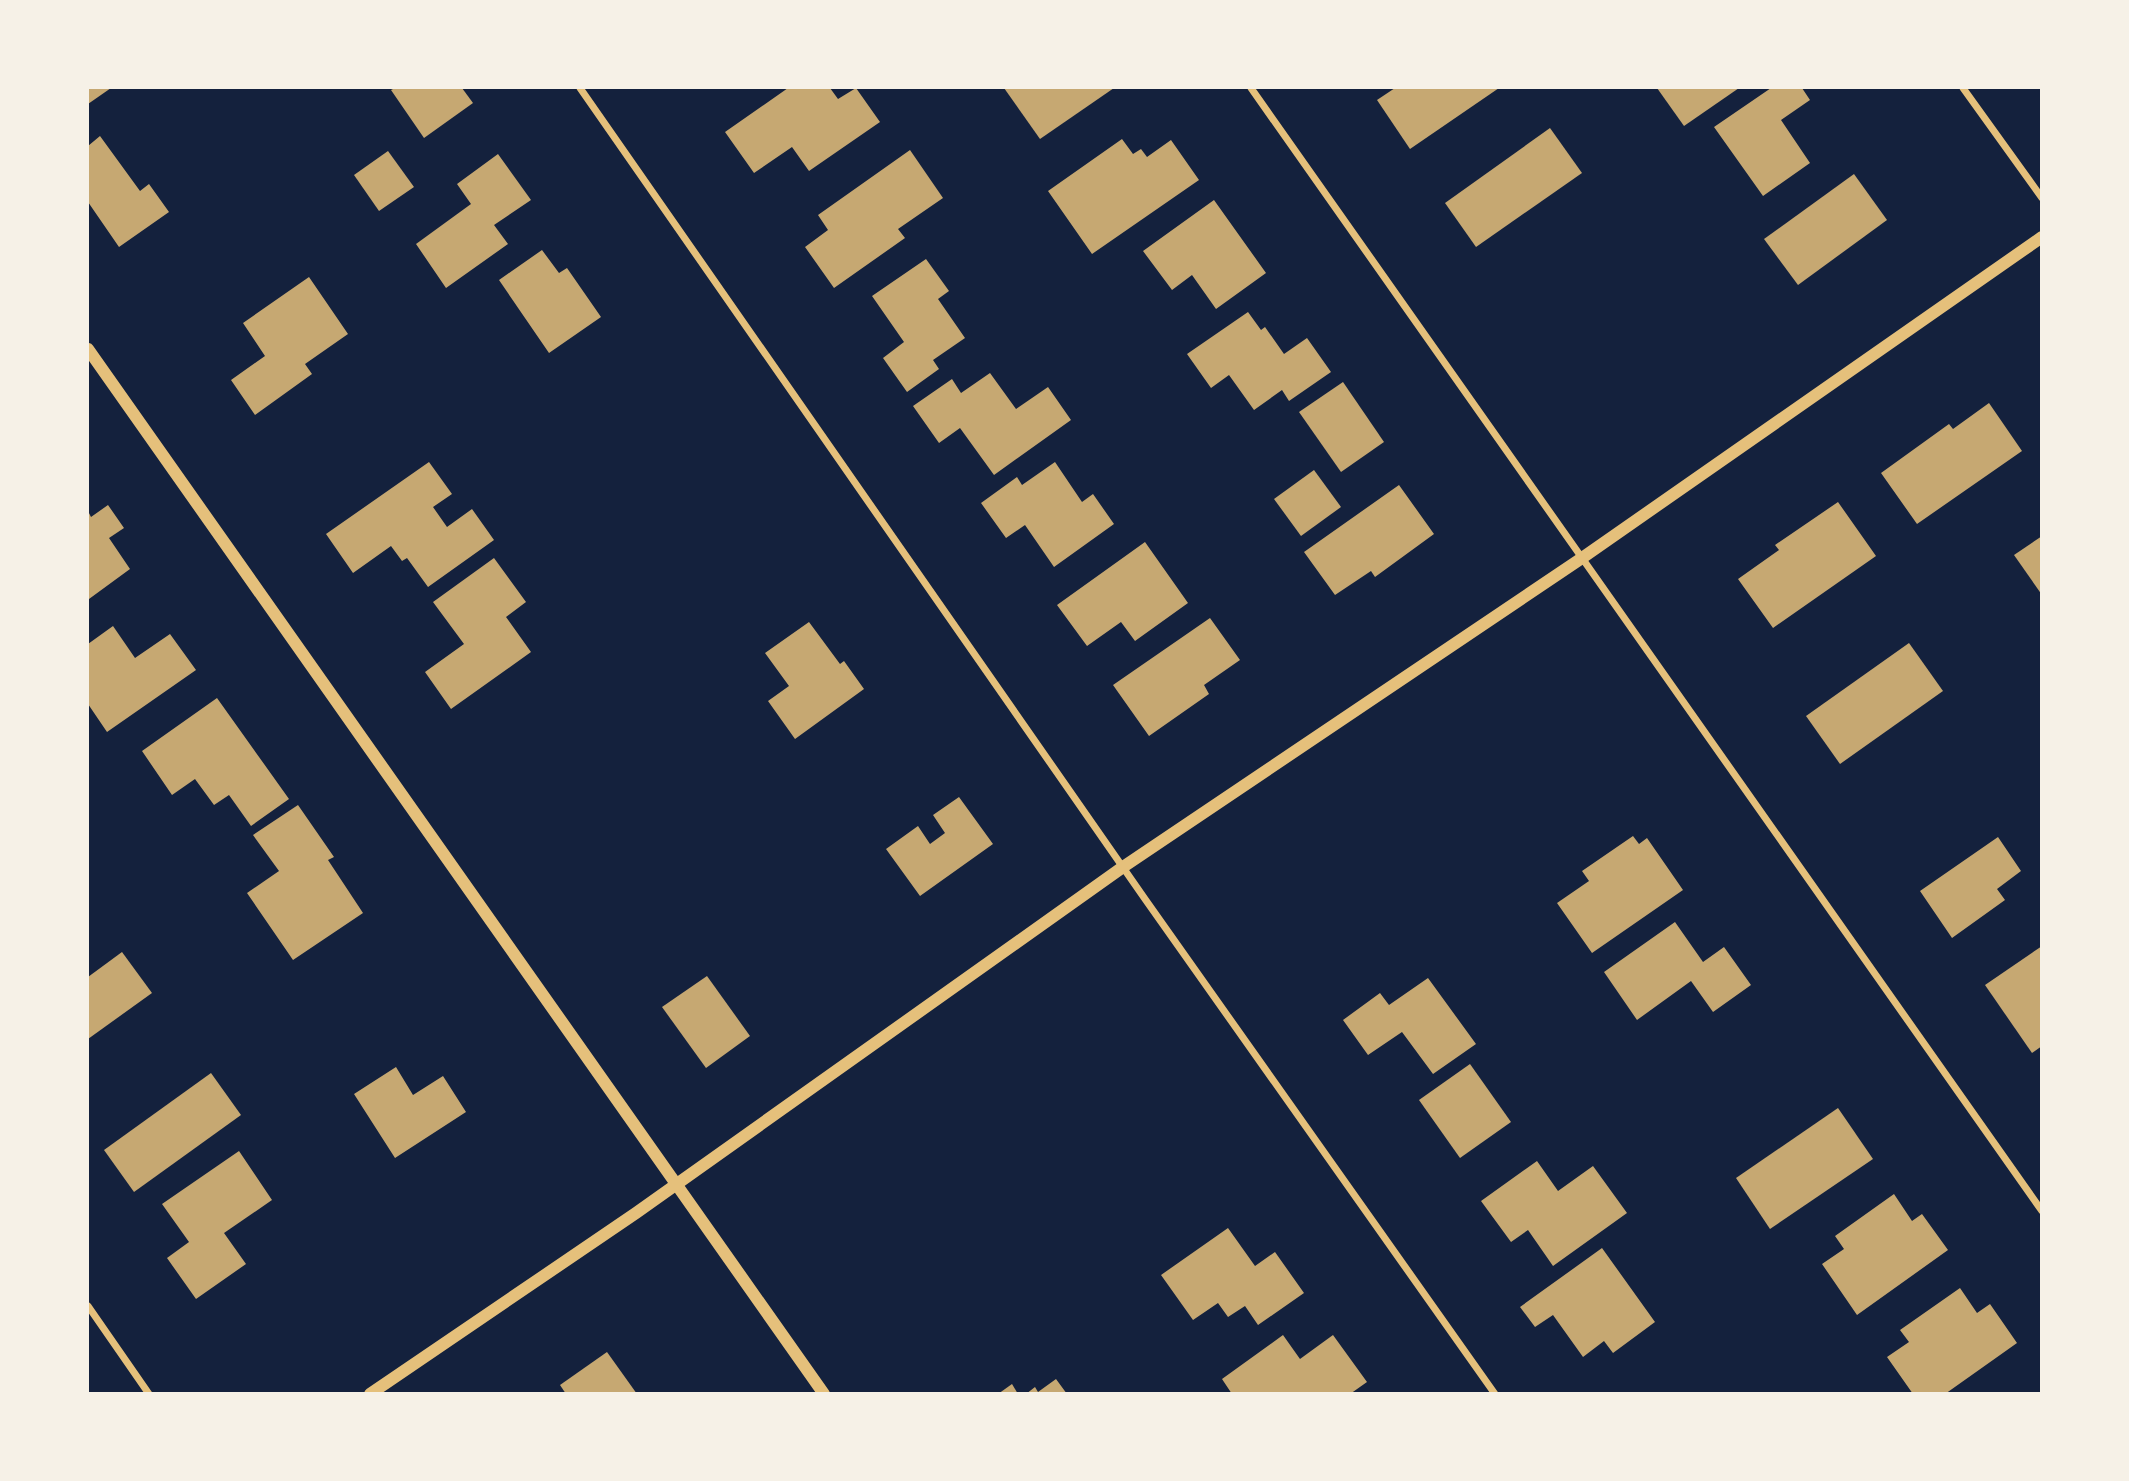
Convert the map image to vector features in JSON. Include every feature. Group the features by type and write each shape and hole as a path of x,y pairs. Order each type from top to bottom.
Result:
{"street":[{"path":"580,88 1123,867 1495,1394"},
{"path":"1251,88 2042,1211"},
{"path":"1963,88 2042,198"},
{"path":"370,1394 676,1185 1123,867 1582,558 2042,237"},
{"path":"88,349 824,1394"},
{"path":"88,1306 149,1394"}],"building":[{"path":"88,88 111,88 88,104"},
{"path":"462,88 473,103 424,138 391,90"},
{"path":"788,88 830,88 838,99 856,88 880,122 809,171 792,147 754,173 725,132"},
{"path":"1004,88 1114,88 1040,139"},
{"path":"1395,88 1499,88 1410,149 1377,100"},
{"path":"1657,88 1739,88 1684,126"},
{"path":"1771,88 1802,88 1810,100 1781,120 1810,163 1763,196 1714,127"},
{"path":"1550,128 1582,173 1476,247 1445,203"},
{"path":"100,136 140,191 149,184 169,212 119,247 88,202 88,146"},
{"path":"1122,139 1133,154 1141,149 1147,157 1171,140 1199,180 1092,254 1048,191"},
{"path":"910,150 943,198 898,229 905,238 834,288 805,247 828,230 818,215"},
{"path":"388,151 414,187 379,211 354,175"},
{"path":"498,154 531,200 494,225 508,244 446,288 416,244 471,204 457,184"},
{"path":"1854,174 1887,220 1798,285 1764,239"},
{"path":"1214,200 1266,273 1216,309 1192,275 1172,290 1143,251"},
{"path":"542,250 559,273 567,268 601,317 549,353 499,280"},
{"path":"926,259 949,291 938,299 965,338 933,360 939,369 907,392 883,358 904,342 872,296"},
{"path":"309,277 348,334 305,364 312,374 255,415 231,380 265,356 243,323"},
{"path":"1248,312 1261,330 1265,327 1284,354 1307,338 1331,372 1289,401 1282,390 1254,410 1229,375 1211,388 1187,354"},
{"path":"990,373 1016,409 1048,387 1071,420 994,475 960,428 939,443 913,406 952,379 961,393"},
{"path":"1343,382 1384,442 1341,472 1299,412"},
{"path":"1989,403 2022,451 1917,524 1881,473 1949,424 1953,429"},
{"path":"429,462 452,494 433,507 447,527 472,509 494,540 428,587 407,558 402,561 391,546 353,573 326,534"},
{"path":"1055,462 1082,502 1093,494 1114,524 1054,567 1025,525 1006,538 981,503 1017,477 1022,485"},
{"path":"1314,470 1341,507 1301,536 1274,499"},
{"path":"1399,485 1434,534 1375,577 1371,571 1335,595 1304,552"},
{"path":"1838,502 1876,556 1773,628 1738,579 1779,550 1775,545"},
{"path":"108,505 124,528 109,538 130,569 89,599 88,511 91,517"},
{"path":"2042,536 2042,595 2014,555"},
{"path":"1145,542 1188,603 1135,641 1121,622 1087,646 1057,605"},
{"path":"494,558 526,602 506,617 531,652 451,709 425,672 464,644 433,602"},
{"path":"1210,618 1240,660 1204,685 1209,694 1149,736 1113,685"},
{"path":"809,622 840,664 844,661 864,689 795,739 768,701 789,686 765,653"},
{"path":"113,626 135,658 170,634 196,670 107,732 88,704 88,644"},
{"path":"1909,643 1943,691 1840,764 1806,716"},
{"path":"217,698 289,799 251,826 229,795 214,805 195,779 172,795 142,751"},
{"path":"959,797 993,844 920,896 886,849 918,826 930,844 945,833 933,815"},
{"path":"298,805 334,857 328,860 363,913 293,960 247,893 279,871 253,835"},
{"path":"1633,836 1639,844 1647,838 1683,890 1592,953 1557,903 1589,881 1582,871"},
{"path":"1998,837 2021,871 1997,889 2005,900 1952,938 1920,891"},
{"path":"1675,922 1703,962 1724,947 1751,985 1713,1012 1691,981 1637,1020 1604,972"},
{"path":"2042,946 2042,1046 2032,1053 1985,985"},
{"path":"122,952 152,993 88,1039 88,977"},
{"path":"707,976 750,1036 706,1068 662,1007"},
{"path":"1428,978 1476,1044 1433,1074 1402,1032 1368,1055 1343,1020 1380,993 1389,1005"},
{"path":"1470,1064 1511,1122 1460,1158 1419,1100"},
{"path":"396,1067 413,1095 443,1076 466,1112 395,1158 354,1094"},
{"path":"211,1073 241,1115 134,1192 104,1150"},
{"path":"1838,1108 1873,1159 1770,1229 1736,1178"},
{"path":"239,1151 272,1200 224,1233 246,1264 196,1299 167,1258 189,1242 162,1204"},
{"path":"1537,1161 1558,1191 1593,1166 1627,1213 1553,1266 1528,1230 1511,1242 1481,1201"},
{"path":"1894,1194 1912,1221 1922,1214 1948,1250 1857,1315 1822,1264 1844,1249 1835,1236"},
{"path":"1228,1228 1255,1266 1275,1252 1304,1293 1258,1325 1245,1306 1228,1317 1218,1303 1193,1320 1161,1275"},
{"path":"1602,1248 1655,1322 1613,1353 1604,1341 1583,1357 1553,1315 1535,1327 1520,1307"},
{"path":"1960,1288 1977,1313 1990,1304 2017,1343 1945,1394 1913,1394 1887,1357 1909,1342 1900,1330"},
{"path":"1283,1335 1300,1359 1333,1335 1367,1382 1350,1394 1232,1394 1222,1379"},
{"path":"607,1352 637,1394 566,1394 560,1385"},
{"path":"1056,1379 1067,1394 1026,1394 1035,1387 1038,1392"},
{"path":"1012,1384 1018,1394 998,1394"}]}
